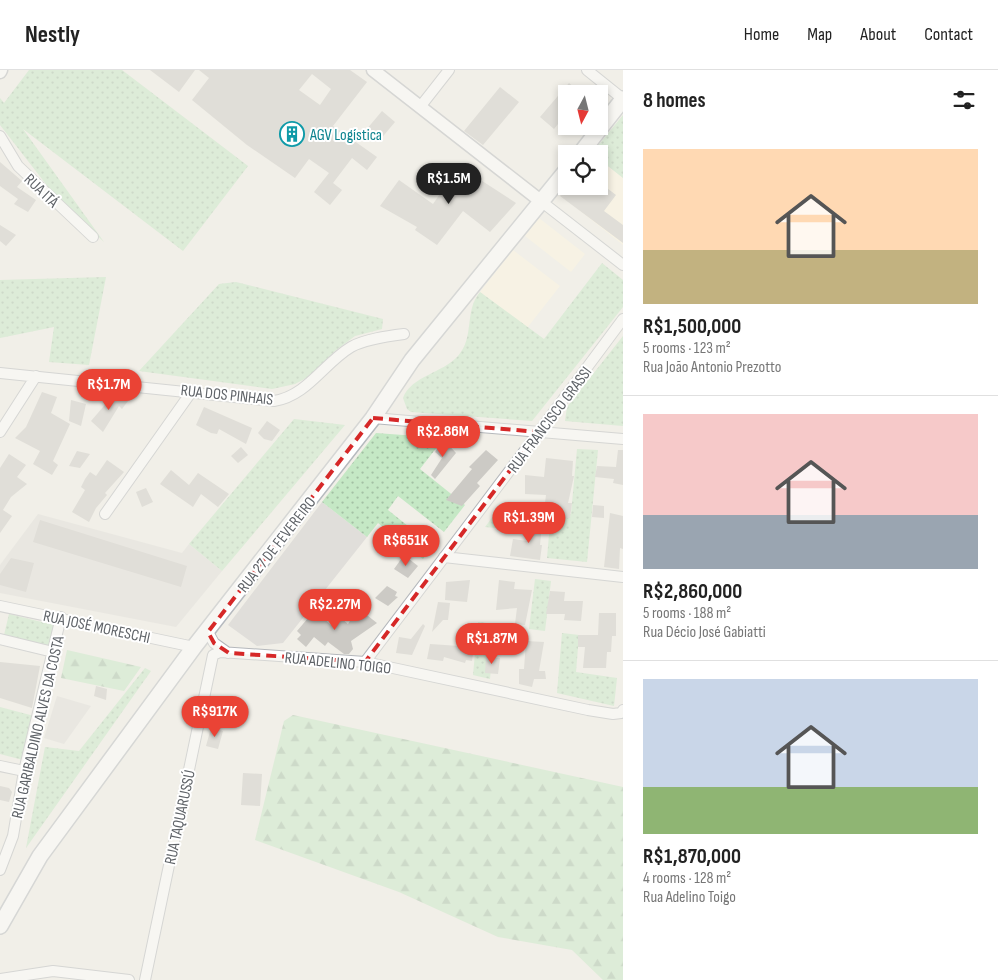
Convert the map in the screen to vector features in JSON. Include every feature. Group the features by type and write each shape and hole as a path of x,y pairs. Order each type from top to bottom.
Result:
{"main road":[{"path":"587,145 623,99"},
{"name":"RUA 27 DE FEVEREIRO","path":"0,926 40,856 194,647 208,632 373,418 412,360 558,181"}],"street":[{"path":"373,70 623,265"},
{"path":"420,107 449,70"},
{"path":"586,70 623,99"},
{"name":"RUA ITÁ","path":"0,136 18,166 93,237"},
{"name":"RUA FRANCISCO GRASSI","path":"365,662 540,432 623,319"},
{"name":"RUA DOS PINHAIS","path":"0,373 274,400 284,399 302,389 352,346 404,334"},
{"path":"0,432 36,376"},
{"path":"105,514 192,391"},
{"path":"373,418 623,439"},
{"path":"444,557 623,577"},
{"name":"RUA JOSÉ MORESCHI","path":"0,606 61,617 194,647"},
{"name":"RUA GARIBALDINO ALVES DA COSTA","path":"0,870 13,836 24,771 61,617"},
{"path":"208,632 214,643 229,653"},
{"path":"0,639 53,652"},
{"name":"RUA ADELINO TOIGO","path":"213,655 220,652 365,662 588,710 613,714 622,712"},
{"name":"RUA TAQUARUSSÚ","path":"145,980 213,655"},
{"path":"0,766 24,771"},
{"path":"0,979 53,971 129,980"}],"highlighted area":[{"path":"373,418 539,432 365,662 229,653 214,643 208,632"}],"shaded area":[{"path":"608,166 623,178 623,245 560,195 608,195"},
{"path":"539,218 585,254 571,272 525,236"},
{"path":"513,250 560,286 527,328 480,292"},
{"path":"322,502 367,537 283,643 257,646 228,625"},
{"path":"38,514 182,553 189,544 222,571 176,627 0,593 0,565"},
{"path":"57,696 91,706 64,744 44,738"}],"green space":[{"path":"29,70 122,70 248,166 183,251 23,129 104,242 56,197 0,125 0,98 4,103"},
{"path":"623,115 623,178 608,166 608,145 599,145"},
{"path":"602,263 623,280 623,307 532,421 411,412 407,409 403,398 407,391 420,380 452,362 463,349 472,307 480,292 544,339"},
{"path":"106,277 89,365 49,362 54,327 0,338 0,280"},
{"path":"236,282 383,319 382,329 355,336 335,351 314,374 295,384 272,389 139,371 219,284"},
{"path":"623,336 623,426 565,421 567,407"},
{"path":"294,419 345,425 222,571 189,544"},
{"path":"376,433 444,438 420,469 465,505 444,532 398,496 388,510 433,546 423,559 378,523 367,537 322,502"},
{"path":"577,449 598,450 587,562 547,558 551,512 571,514"},
{"path":"500,507 530,510 528,531 485,527"},
{"path":"535,579 551,581 545,631 529,629"},
{"path":"9,614 58,626 53,647 4,635"},
{"path":"478,622 495,624 490,679 473,675"},
{"path":"562,633 579,635 576,672 617,678 614,706 557,693"},
{"path":"67,650 141,667 124,691 61,678"},
{"path":"145,668 151,671 26,848 45,747 79,751"},
{"path":"0,707 34,716 23,760 0,754"},
{"path":"293,715 623,787 623,980 603,980 572,950 498,937 399,892 255,840 284,721"}],"building":[{"path":"150,70 195,70 179,92"},
{"path":"199,70 350,70 367,82 333,126 377,157 367,170 352,158 333,183 342,190 330,205 314,192 329,173 309,159 295,178 247,145 192,100 209,78","holes":["312,74 331,89 320,105 299,90"]},
{"path":"500,87 519,102 483,145 464,131"},
{"path":"558,96 558,124 554,129 540,117"},
{"path":"382,111 395,122 379,141 366,130"},
{"path":"0,162 22,181 17,187 36,200 28,212 14,204 18,199 0,186"},
{"path":"459,166 516,203 490,232 463,211 437,245 415,230 417,227 380,206 399,180 433,204"},
{"path":"608,189 616,195 604,211 623,225 623,243 560,196 608,195"},
{"path":"0,225 16,235 6,246 0,241"},
{"path":"42,392 57,397 51,413 70,424 53,461 58,465 52,475 33,464 40,451 15,438 26,427"},
{"path":"116,392 128,401 122,409 119,406 103,432 91,421"},
{"path":"71,400 86,404 81,426 69,421"},
{"path":"204,407 252,428 246,444 219,429 217,434 211,433 196,425"},
{"path":"267,421 280,430 272,441 264,439 258,433"},
{"path":"444,440 456,453 435,479 431,475 442,458 435,452"},
{"path":"241,447 248,455 238,463 231,456"},
{"path":"486,450 498,460 477,483 480,486 462,506 446,500 472,469 469,467"},
{"path":"618,450 623,450 623,485 613,483 614,479 595,477 597,466 616,467"},
{"path":"77,451 90,454 80,468 69,466"},
{"path":"9,454 26,465 17,477 27,484 11,497 3,510 12,516 0,533 0,468"},
{"path":"546,458 573,461 572,476 574,476 568,503 572,503 570,518 543,519 546,495 525,494 525,475 544,477"},
{"path":"107,460 124,472 105,493 107,495 96,508 89,522 72,512 85,490 81,487 85,479 90,472 96,476"},
{"path":"171,470 189,485 198,473 229,494 218,507 201,494 193,507 160,484"},
{"path":"146,488 153,502 142,507 136,492"},
{"path":"593,505 604,506 604,518 592,517"},
{"path":"610,513 623,516 623,549 620,548 619,569 604,567"},
{"path":"40,520 187,566 181,587 33,542"},
{"path":"529,523 542,524 540,560 510,556 513,539 527,541"},
{"path":"404,555 418,566 408,578 394,569"},
{"path":"11,558 34,563 26,592 0,585 0,574"},
{"path":"470,580 467,602 445,600 446,582"},
{"path":"499,580 515,582 514,589 532,590 525,625 515,624 517,608 496,610"},
{"path":"387,586 397,592 395,596 398,597 388,606 375,598"},
{"path":"550,591 565,592 564,601 583,601 581,621 564,620 565,614 546,614"},
{"path":"438,602 450,603 448,620 443,620 432,632"},
{"path":"358,608 377,623 351,641 353,649 349,654 344,654 328,642 325,646 314,637 306,647 297,639 301,635 297,631 314,611 335,628 342,619 348,624"},
{"path":"599,613 616,613 616,636 612,636 611,652 607,652 606,668 583,668 585,647 578,647 578,635 598,635"},
{"path":"423,624 425,626 412,655 396,653 399,637 411,639"},
{"path":"526,641 544,642 539,671 545,671 546,679 534,679 532,687 519,684 519,669 524,669"},
{"path":"430,644 474,647 472,661 466,660 465,663 444,657 443,661 427,659"},
{"path":"486,657 500,658 498,674 485,673"},
{"path":"0,662 40,666 32,708 0,698"},
{"path":"96,686 107,689 106,700 94,696"},
{"path":"211,728 223,731 218,749 206,746"},
{"path":"243,773 262,774 260,806 241,805"},
{"path":"0,786 9,788 12,792 9,802 0,800"}],"place":[{"name":"AGV Logística","path":"292,134"}]}
